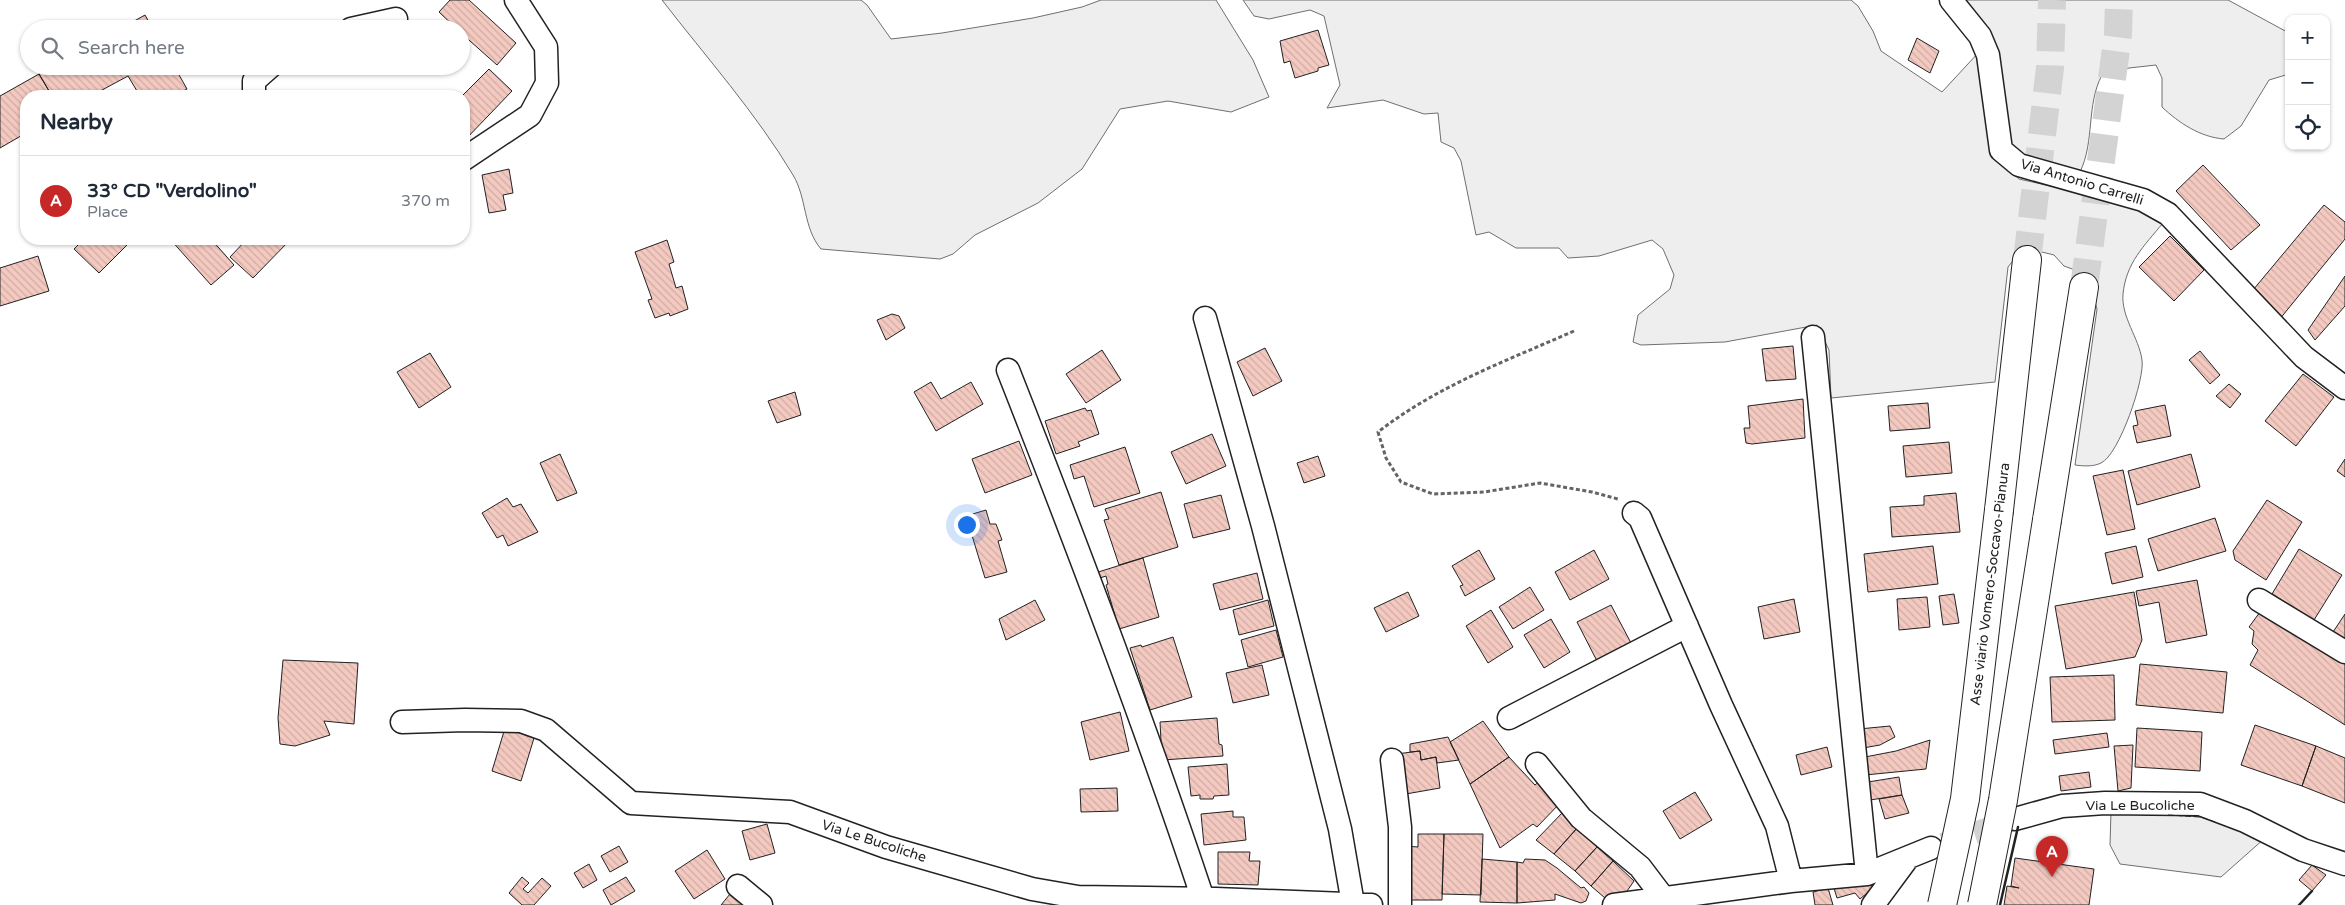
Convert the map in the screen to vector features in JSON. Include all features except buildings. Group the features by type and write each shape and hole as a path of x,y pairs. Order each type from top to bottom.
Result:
{"highway":[{"name":"Asse viario Vomero-Soccavo-Pianura","path":"1942,905 1965,799 2027,260"},
{"path":"1982,905 2003,800 2084,287"}],"street":[{"path":"470,155 530,115 547,83 546,47 516,0"},
{"name":"Via Antonio Carrelli","path":"1951,0 1980,36 1988,56 2002,150 2019,165 2143,200 2168,214 2304,357 2345,388"},
{"path":"392,20 396,19"},
{"path":"254,90 254,81 261,75"},
{"path":"1205,318 1263,526 1340,829 1354,904"},
{"path":"1813,337 1868,874"},
{"path":"1008,370 1063,512 1175,816 1203,899"},
{"path":"1634,513 1640,518 1777,826 1791,881"},
{"path":"2259,600 2345,652"},
{"path":"1509,718 1687,626"},
{"name":"Via Le Bucoliche","path":"402,722 521,721 546,730 631,803 790,812 895,850 1074,901 1203,899 1371,905"},
{"path":"1392,760 1400,827 1400,905"},
{"path":"1537,764 1581,818 1640,867 1665,900"},
{"name":"Via Le Bucoliche","path":"2016,819 2062,806 2200,804 2245,821 2303,850 2345,864"},
{"path":"1614,905 1665,900 1698,900 1791,881 1868,874 1931,848"},
{"path":"1873,905 1907,858"},
{"path":"738,886 761,905"}],"path":[{"path":"1574,331 1450,385 1402,413 1378,432 1386,458 1401,482 1433,494 1484,492 1540,482 1592,492 1620,500 1634,513"}],"shaded area":[{"path":"662,0 861,0 867,5 891,39 942,33 1033,18 1082,7 1101,0 1216,0 1253,60 1269,97 1231,112 1168,101 1120,109 1082,169 1038,203 975,235 953,254 940,259 821,249 811,232 801,193 779,152 747,107"},
{"path":"1243,0 1851,0 1858,6 1873,31 1881,51 1942,92 1979,52 1998,160 2019,179 2131,204 2163,223 2137,256 2125,283 2123,303 2140,352 2142,370 2135,399 2123,432 2108,457 2101,463 2091,466 2075,465 2097,309 2089,281 2078,271 2064,266 2054,255 2038,251 2016,257 2008,267 1995,382 1831,398 1829,350 1817,325 1725,342 1641,345 1633,342 1638,315 1670,289 1674,275 1663,249 1652,240 1599,256 1568,258 1559,248 1516,248 1489,232 1476,235 1461,161 1454,148 1441,142 1438,113 1424,114 1383,100 1327,108 1340,85 1324,16 1310,10 1269,19 1254,16"},
{"path":"1963,0 2228,0 2285,31 2285,75 2269,80 2241,126 2224,139 2215,138 2190,128 2162,107 2162,78 2156,65 2129,68 2102,75 2094,98 2088,148 2080,172 2034,161 2010,146"},
{"path":"2111,811 2201,817 2265,838 2221,877 2120,864 2110,845"}],"tunnel":[{"path":"2027,260 2050,68 2052,0"},
{"path":"2084,287 2118,34 2119,0"},
{"path":"1943,844 2012,820"}],"fence":[{"path":"2168,815 2201,817 2215,822"}],"wall":[{"path":"2000,905 2018,827"},
{"path":"2299,905 2312,891"}],"place":[{"name":"33° CD \"Verdolino\"","path":"2052,877"}]}
